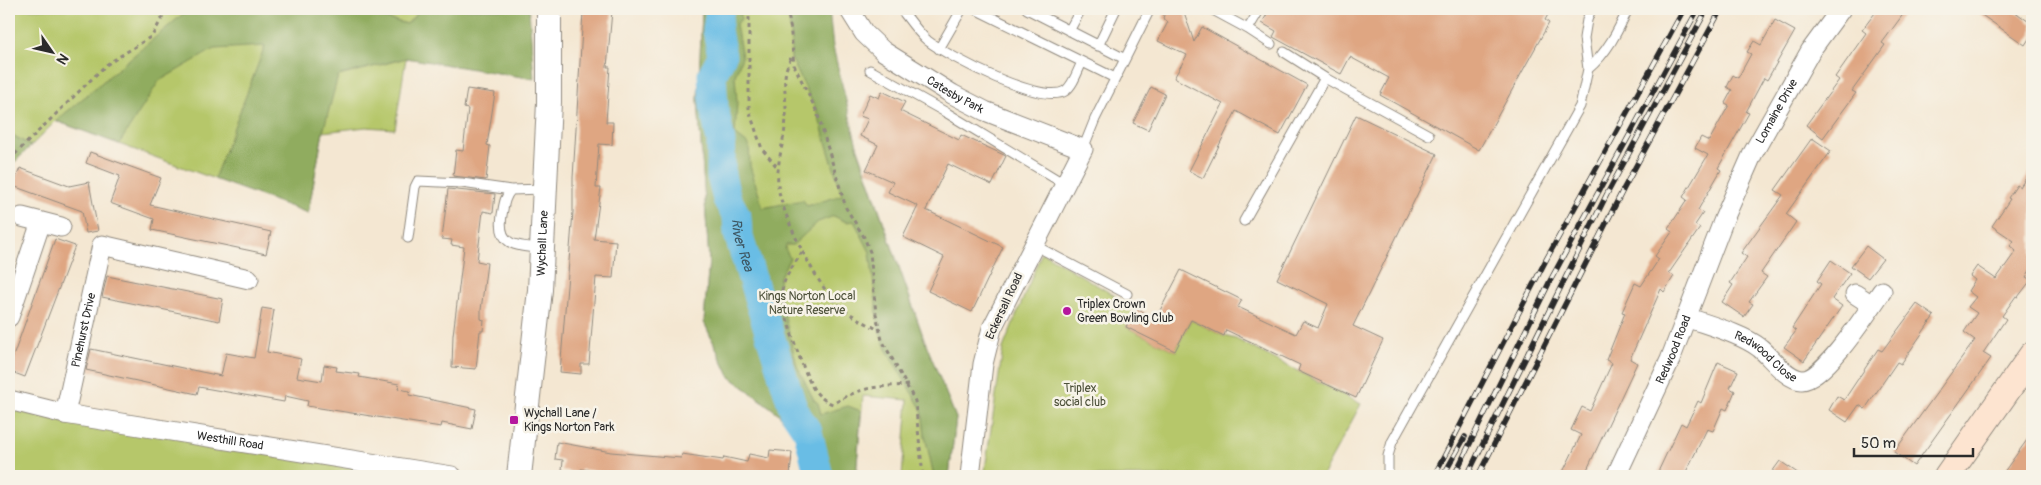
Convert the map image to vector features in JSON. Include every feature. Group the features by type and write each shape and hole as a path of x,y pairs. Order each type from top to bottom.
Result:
{"main road":[{"path":"1947,476 2026,368"}],"street":[{"name":"Wychall Lane","path":"519,476 540,290 549,102 548,9"},
{"name":"Catesby Park","path":"849,9 864,34 883,51 952,94 986,111 1083,149"},
{"name":"Lomaine Drive","path":"1724,220 1753,153 1812,50 1840,9"},
{"name":"Eckersall Road","path":"970,476 986,345 997,316 1083,149"},
{"path":"22,217 61,227"},
{"name":"Redwood Road","path":"1616,476 1670,360 1724,220"},
{"path":"9,317 41,222"},
{"name":"Pinehurst Drive","path":"65,414 102,245 249,279"},
{"name":"Redwood Close","path":"1686,317 1758,346 1787,372 1799,380 1806,380 1824,370 1877,298 1855,294"},
{"name":"Westhill Road","path":"9,400 65,414 452,476"}],"lane":[{"path":"901,9 926,40 939,49 992,77 1039,92 1058,94 1069,89 1082,62"},
{"path":"939,49 962,9"},
{"path":"975,9 1115,78"},
{"path":"1027,9 1041,12 1070,31 1125,60"},
{"path":"1070,31 1081,9"},
{"path":"1098,46 1116,9"},
{"path":"1083,149 1115,78 1150,9"},
{"path":"1211,9 1271,44"},
{"path":"1248,29 1260,9"},
{"path":"1388,476 1388,456 1392,442 1580,106 1588,69 1584,38 1586,20 1591,9"},
{"path":"1588,69 1600,60 1618,32 1628,9"},
{"path":"1284,52 1325,78 1429,135"},
{"path":"870,70 947,113 1066,185"},
{"path":"1244,221 1325,78"},
{"path":"408,238 415,187 418,181 462,183 511,190 544,190"},
{"path":"511,190 505,196 500,230 505,239 516,246 542,248"},
{"path":"1034,245 1127,294"}],"path":[{"path":"9,160 106,65 152,36 165,13 175,9"},
{"path":"749,9 749,110 762,149 778,168"},
{"path":"786,9 792,33 792,58 817,112 846,208 864,237 870,252 879,330 886,348 908,385 917,409 923,476"},
{"path":"792,58 785,68 786,116 778,168 778,188 802,252 831,298 851,315 879,330"},
{"path":"802,252 789,273 782,292 794,344 814,391 826,402 833,404 849,393 869,387 908,385"}],"green space":[{"path":"9,9 348,9 339,76 406,58 395,129 366,127 323,132 308,213 56,121 31,146 9,133"},
{"path":"189,9 350,9 407,24 421,9 529,9 534,79 406,58 338,76 323,132 308,213 214,179 265,46 214,49 159,81 119,144 56,121"},
{"path":"350,9 421,9 407,24"},
{"name":"Kings Norton Local Nature Reserve","path":"698,9 810,9 924,339 956,418 949,476 902,476 908,400 863,396 856,476 806,476 803,445 778,413 729,376 704,322 709,260 698,100 702,13"},
{"path":"698,9 739,9 741,19 736,25 742,57 735,76 737,102 735,134 749,145 750,166 763,208 803,200 807,206 842,195 817,112 791,58 791,33 787,9 829,9 833,47 858,150 924,339 956,418 949,476 934,476 925,436 922,410 886,349 879,330 870,252 854,221 846,222 834,216 818,222 793,245 786,245 785,249 790,258 780,276 778,288 797,366 814,400 818,403 821,414 848,406 861,411 856,476 806,476 803,445 778,413 729,376 704,322 709,260 698,100 702,13"},
{"path":"9,133 31,146 9,168"},
{"name":"Triplex social club","path":"1042,252 1135,308 1126,327 1175,351 1191,320 1224,336 1236,339 1361,404 1322,476 984,476 1003,348"},
{"path":"9,403 399,476 9,476"}],"building":[{"path":"587,9 612,11 607,67 610,67 606,122 613,122 612,145 599,144 596,188 601,188 594,239 616,241 613,278 596,277 589,364 581,364 581,374 560,372 573,212 573,178 583,12 587,12"},
{"path":"1183,9 1194,42 1202,27 1307,85 1280,135 1236,111 1203,178 1189,171 1223,104 1174,78 1187,55 1158,41 1168,22 1163,18 1166,10"},
{"path":"1270,9 1551,9 1545,20 1549,23 1479,150 1380,95 1389,78 1350,57 1341,74 1273,37 1276,31 1262,23"},
{"path":"1878,9 1907,9 1882,43 1885,45 1852,91 1856,93 1823,138 1806,125 1839,80 1835,77 1866,33 1862,30"},
{"path":"1973,9 2011,9 2032,24 2032,34 2025,45"},
{"path":"1775,20 1795,31 1767,80 1764,78 1746,112 1749,113 1718,168 1721,170 1698,210 1703,213 1695,225 1700,228 1669,273 1674,276 1664,292 1661,289 1630,359 1637,363 1584,476 1561,476 1581,435 1571,430 1582,407 1590,411 1612,363 1606,360 1625,313 1622,312 1635,283 1641,286 1659,259 1655,256 1672,232 1668,229 1687,200 1683,197 1708,155 1695,148 1701,137 1709,141 1729,105 1725,103 1732,90 1727,87 1733,75 1738,78 1751,54 1747,52 1754,41 1761,45"},
{"path":"1151,87 1165,94 1148,130 1133,123"},
{"path":"467,89 495,93 487,145 490,146 486,180 453,176 456,150 463,151 468,109 464,108"},
{"path":"882,91 905,102 900,111 959,140 961,135 1006,156 992,185 948,164 926,210 1003,247 972,312 928,291 944,257 903,237 918,206 888,192 893,182 866,170 878,145 860,136 868,119 860,116 870,94 879,98"},
{"path":"1356,115 1437,154 1353,326 1383,340 1356,398 1298,371 1300,365 1226,330 1224,336 1191,320 1175,351 1126,327 1135,308 1156,318 1181,270 1242,300 1238,307 1296,334 1303,321 1318,328 1328,304 1277,279"},
{"path":"1812,138 1831,151 1786,214 1796,222 1761,273 1767,277 1749,302 1753,304 1744,317 1722,302 1733,285 1730,283 1747,257 1741,253 1783,195 1775,190"},
{"path":"90,152 161,178 150,205 271,232 266,254 152,230 154,219 110,203 120,176 86,163"},
{"path":"20,168 69,186 89,182 98,231 86,233 82,211 13,186"},
{"path":"2032,169 2032,267 2026,277 2031,280 2018,297 2016,296 2002,316 2006,319 1983,353 1991,358 1914,466 1894,452 1975,340 1964,332 1977,313 1968,307 1976,297 1968,291 1975,280 1970,276 1977,266 1996,279 2016,251 2010,246 2014,241 1992,226 2017,185 2020,187"},
{"path":"448,189 495,194 493,213 483,211 477,261 487,263 481,310 481,319 484,320 483,331 480,331 476,369 452,367 453,335 464,247 451,245 452,240 442,239"},
{"path":"55,239 75,246 25,377 9,371 9,368"},
{"path":"1866,246 1883,259 1868,278 1851,266"},
{"path":"1831,260 1850,273 1832,299 1842,306 1804,361 1784,347 1796,331 1792,328 1821,284 1817,281"},
{"path":"107,276 223,299 219,321 102,297"},
{"path":"1917,304 1934,316 1901,364 1897,362 1865,409 1859,405 1847,422 1829,410 1837,396 1844,400 1878,349 1882,351"},
{"path":"262,308 274,310 267,352 301,359 297,377 322,381 324,365 337,367 336,371 360,374 359,377 399,384 398,389 410,391 409,395 476,409 472,429 442,423 441,427 307,406 308,401 285,396 284,402 199,387 197,394 86,370 91,349 221,376 226,353 254,358"},
{"path":"1718,362 1738,371 1730,388 1735,391 1727,410 1723,408 1713,431 1707,429 1684,476 1656,476 1681,423 1686,426 1698,401 1701,403"},
{"path":"2032,433 2032,476 2001,476"},
{"path":"557,442 611,452 681,458 682,454 723,460 724,457 747,462 749,454 769,458 770,450 792,452 790,476 632,476 581,469 580,473 562,470 563,460 555,459"},
{"path":"1780,461 1802,476 1769,476"}],"waterway":[{"name":"River Rea","path":"720,9 717,30 722,56 712,75 714,107 721,142 721,176 727,199 737,217 738,234 794,411 808,432 819,476"}],"railway":[{"path":"1434,476 1547,258 1684,9"},
{"path":"1454,476 1550,281 1698,9"},
{"path":"1467,476 1608,192 1707,9"},
{"path":"1478,476 1624,188 1721,9"},
{"path":"1443,476 1465,437"}],"place":[{"name":"Triplex Crown Green Bowling Club","path":"1067,311"},
{"name":"Wychall Lane / Kings Norton Park","path":"514,420"}]}
